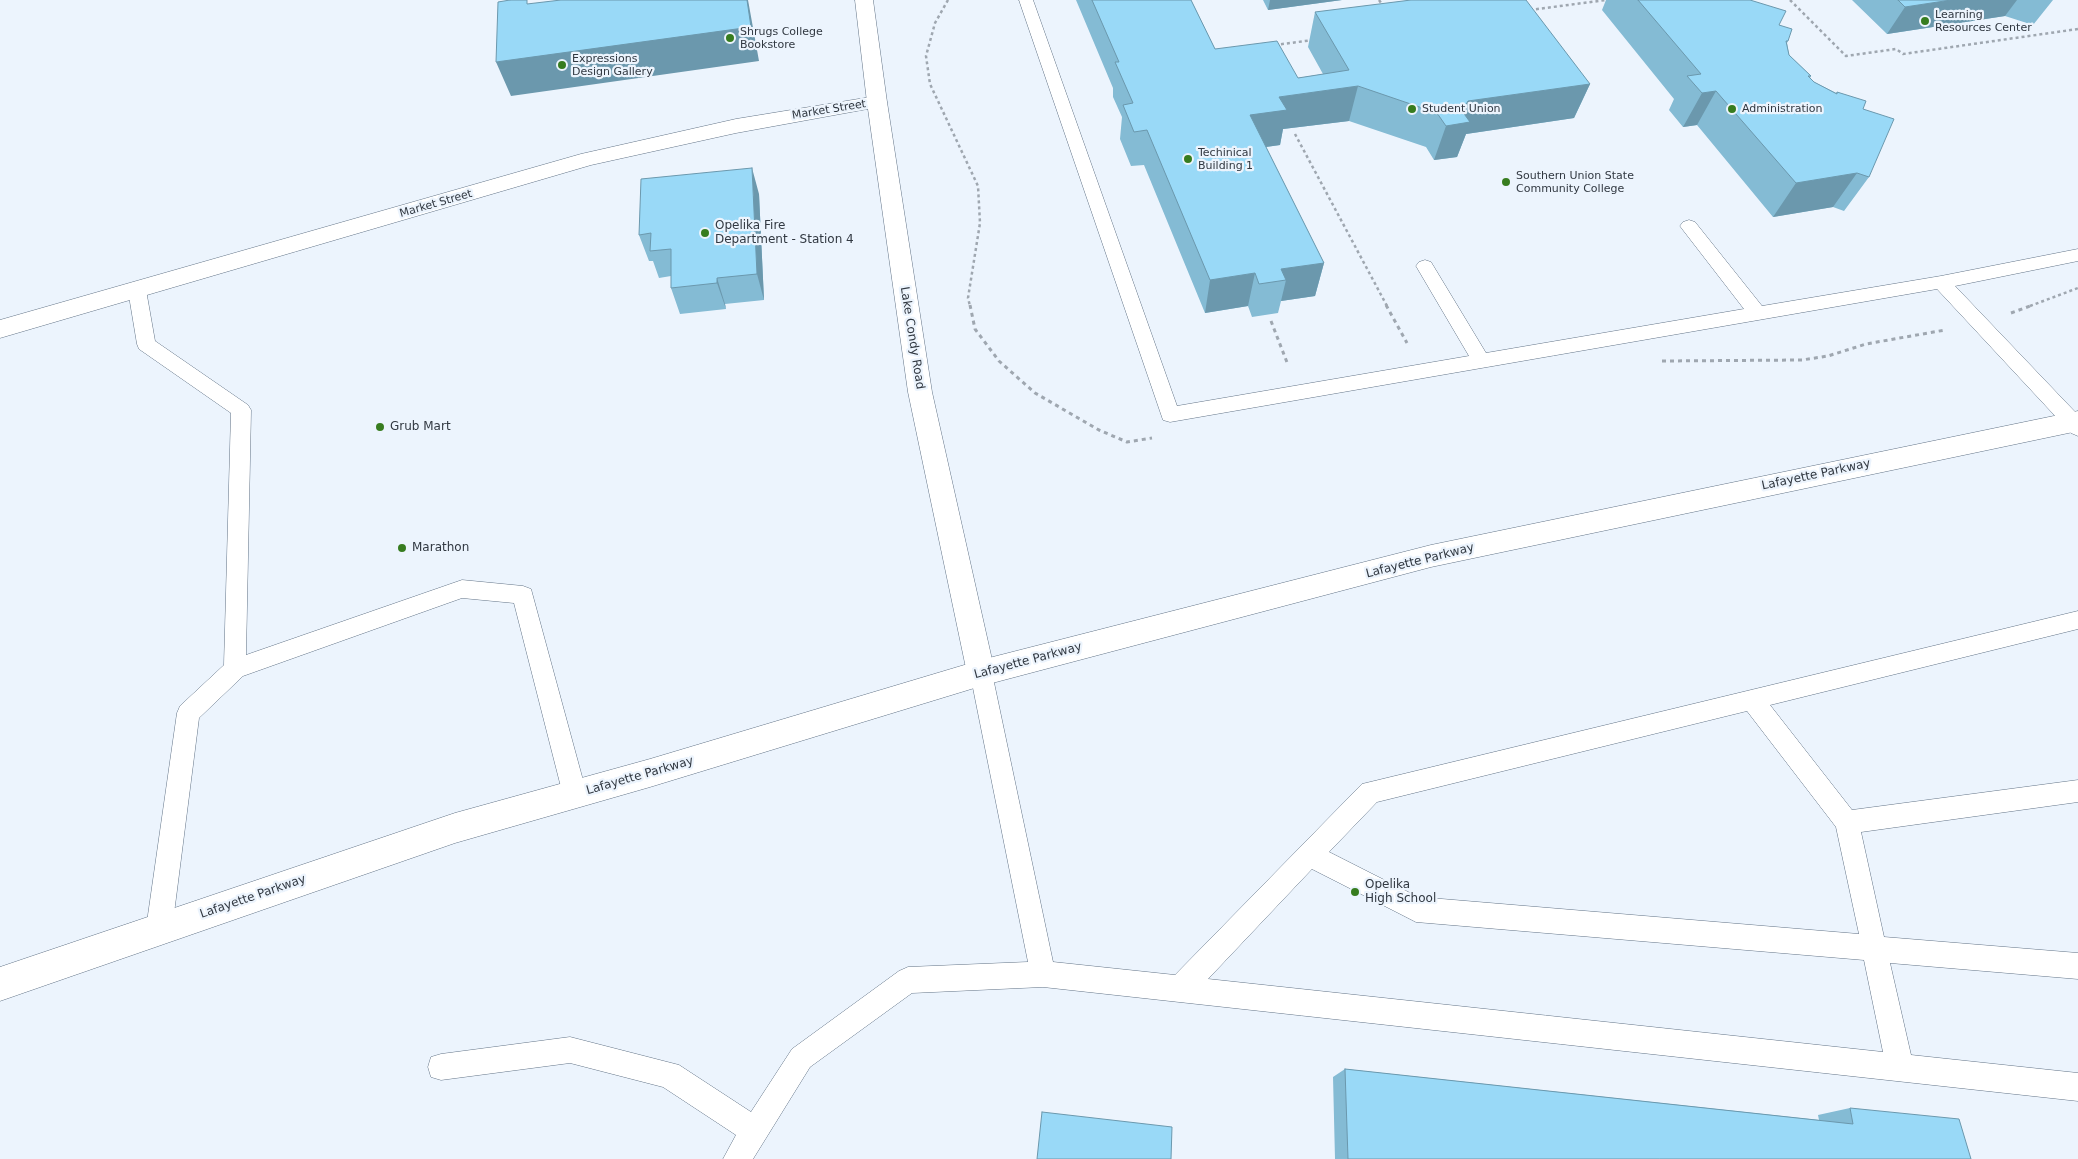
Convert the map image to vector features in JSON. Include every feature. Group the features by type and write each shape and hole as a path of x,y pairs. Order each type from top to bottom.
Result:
{"main road":[{"name":"Lake Condy Road","path":"864,0 877,102 920,392 982,673"},
{"name":"Market Street","path":"0,329 588,159 736,126 877,102"},
{"name":"Lafayette Parkway","path":"0,984 455,828 575,795 982,673 1431,556 2076,424"}],"lane":[{"path":"1026,0 1170,415 1941,282 2078,255"},
{"path":"1689,226 1758,314"},
{"path":"1425,266 1480,361"},
{"path":"1941,282 2076,424"},
{"path":"137,290 146,344 241,410 235,669"},
{"path":"159,929 188,713 235,669 462,589 523,595 575,795"},
{"path":"1180,989 1370,792 2078,620"},
{"path":"982,673 1043,974"},
{"path":"1752,700 1847,822 1900,1067"},
{"path":"1847,822 2078,790"},
{"path":"1309,855 1416,909 2078,966"},
{"path":"737,1159 801,1058 908,980 1043,974 2078,1087"},
{"path":"441,1067 570,1050 670,1075 755,1131"}],"path":[{"path":"948,0 935,24 926,56 930,84 978,186 980,223 968,298 975,329 999,361 1035,393 1100,430 1127,442 1156,437"},
{"path":"1379,0 1388,14"},
{"path":"1530,10 1606,0"},
{"path":"1790,0 1846,56 1896,49 1903,54 2078,29"},
{"path":"1271,46 1320,39"},
{"path":"1295,134 1422,371"},
{"path":"2009,314 2078,288"},
{"path":"1660,361 1802,360 1828,356 1866,344 1946,329"}],"building":[{"path":"527,0 527,4 561,0 747,0 751,27 496,62 498,2"},
{"name":"Techinical Building 1","path":"1092,0 1191,0 1215,49 1277,41 1298,78 1349,70 1315,12 1411,0 1526,0 1590,84 1468,101 1462,111 1470,122 1446,126 1437,113 1358,86 1279,97 1287,110 1250,115 1324,263 1281,269 1286,280 1259,284 1255,273 1210,280 1147,130 1134,132 1123,105 1133,103 1115,62 1119,62"},
{"path":"1638,0 1750,0 1786,11 1779,25 1792,29 1788,41 1786,41 1789,55 1811,76 1808,76 1814,82 1837,94 1837,92 1866,101 1863,109 1894,119 1869,177 1857,173 1796,183 1716,91 1702,93 1687,76 1701,74"},
{"path":"1898,0 1951,0 1905,7"},
{"name":"Opelika Fire Department - Station 4","path":"752,168 757,274 717,278 717,283 671,288 671,249 650,251 651,233 639,235 641,179"},
{"path":"1345,1069 1853,1124 1850,1108 1959,1119 1971,1159 1348,1159"},
{"path":"1042,1112 1172,1127 1171,1159 1037,1159"}],"place":[{"name":"Learning Resources Center","path":"1925,21"},
{"name":"Shrugs College Bookstore","path":"730,38"},
{"name":"Expressions Design Gallery","path":"562,65"},
{"name":"Student Union","path":"1412,109"},
{"name":"Administration","path":"1732,109"},
{"name":"Techinical Building 1","path":"1188,159"},
{"name":"Southern Union State Community College","path":"1506,182"},
{"name":"Opelika Fire Department - Station 4","path":"705,233"},
{"name":"Grub Mart","path":"380,427"},
{"name":"Marathon","path":"402,548"},
{"name":"Opelika High School","path":"1355,892"}]}
